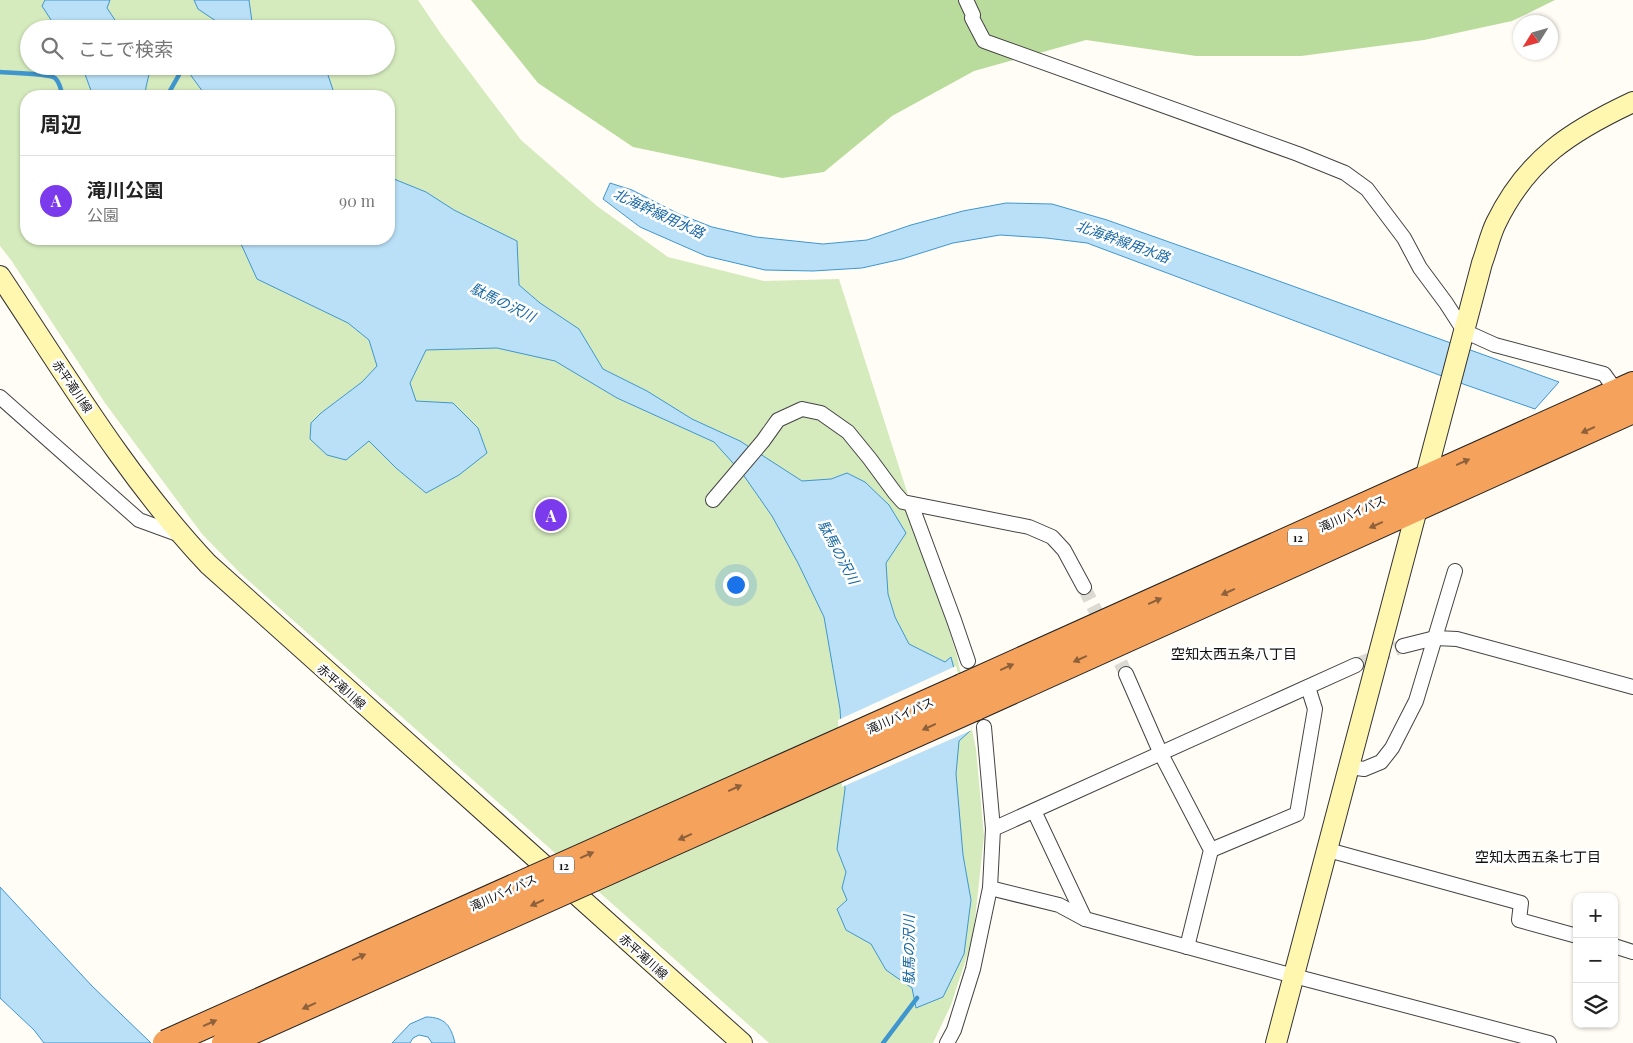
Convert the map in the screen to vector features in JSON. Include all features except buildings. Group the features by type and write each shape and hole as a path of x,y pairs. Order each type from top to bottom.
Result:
{"highway":[{"name":"滝川バイパス","path":"166,1043 973,707 1425,480 1628,396"},
{"name":"滝川バイパス","path":"225,1043 1418,506 1628,396"}],"main road":[{"path":"1276,1043 1482,263 1496,224 1514,191 1532,168 1566,138 1633,102"},
{"name":"赤平滝川線","path":"0,276 124,463 180,535 208,564 742,1043"}],"street":[{"path":"966,0 973,16 972,18 984,41 1298,154 1345,173 1367,189 1404,238 1420,268 1446,303 1463,337 1604,374 1628,396"},
{"path":"0,397 139,520 180,535"},
{"path":"713,500 763,441 778,420 802,409 821,413 848,432 870,459 894,494 903,502 1029,527 1052,537 1064,550 1084,587"},
{"path":"911,504 968,661"},
{"path":"1350,767 1364,769 1381,762 1392,748 1416,701 1455,571"},
{"path":"1403,646 1435,638 1457,639 1633,687"},
{"path":"993,828 1356,665"},
{"path":"1126,674 1161,754 1212,850 1187,947"},
{"path":"1212,850 1297,814 1315,709 1308,687"},
{"path":"947,1043 954,1030 974,968 990,888 993,828 973,707"},
{"path":"1034,811 1085,919"},
{"path":"1328,850 1521,903 1518,920 1573,935"},
{"path":"990,888 1059,905 1085,919 1529,1040 1549,1043"},
{"path":"1618,947 1633,952"}],"green space":[{"path":"0,0 418,0 441,34 521,140 597,206 668,257 764,281 839,279 957,656 976,749 984,836 973,938 951,1005 933,1043 769,1043 241,574 202,534 105,403 0,246"},
{"path":"471,0 1555,0 1524,15 1513,15 1512,21 1424,40 1301,56 1196,56 1086,40 974,71 892,116 824,172 782,178 633,147 538,83"}],"water":[{"path":"45,0 110,0 107,8 115,20 51,20 42,6"},
{"path":"194,0 249,0 252,20 214,20 198,9"},
{"path":"85,75 149,75 146,90 91,90"},
{"path":"191,75 328,75 333,90 202,90"},
{"path":"395,179 426,192 454,210 517,241 519,285 540,303 579,329 603,369 647,391 692,419 740,441 802,481 831,479 847,473 865,482 889,505 906,533 886,563 888,594 895,617 909,644 945,662 951,657 970,731 959,741 956,774 963,855 971,900 964,954 943,997 916,1008 912,988 886,970 871,944 846,930 837,909 847,900 842,888 846,872 837,849 845,789 840,709 824,617 798,563 772,516 742,473 714,442 617,398 555,361 497,348 426,350 410,383 416,401 453,403 478,428 487,453 459,475 426,493 396,468 369,441 346,460 327,455 310,439 311,423 321,413 362,382 377,366 369,340 348,323 257,279 242,246 395,245"},
{"name":"北海幹線用水路","path":"610,183 632,190 679,214 712,227 756,237 823,244 867,240 911,225 963,211 1006,203 1052,204 1107,220 1559,382 1535,409 1087,243 1000,235 953,243 902,259 862,268 813,271 765,270 706,256 640,227 603,199"},
{"path":"0,887 92,986 151,1043 44,1043 34,1030 0,998"},
{"path":"426,1017 433,1017 446,1024 455,1043 432,1043 428,1037 419,1035 413,1038 410,1043 392,1043 410,1024"}],"pier":[{"path":"956,666 972,730 842,787 838,720"}],"waterway":[{"name":"駄馬の沢川","path":"0,72 20,73"},
{"name":"駄馬の沢川","path":"44,75 55,78 61,90"},
{"name":"駄馬の沢川","path":"170,90 179,75"},
{"name":"駄馬の沢川","path":"883,1043 917,998"}],"tunnel":[{"path":"1084,587 1126,674"},
{"path":"1356,665 1403,646"}],"place":[{"name":"滝川公園","path":"551,515"}],"district":[{"name":"空知太西五条八丁目","path":"1234,653"},
{"name":"空知太西五条七丁目","path":"1538,856"}]}
